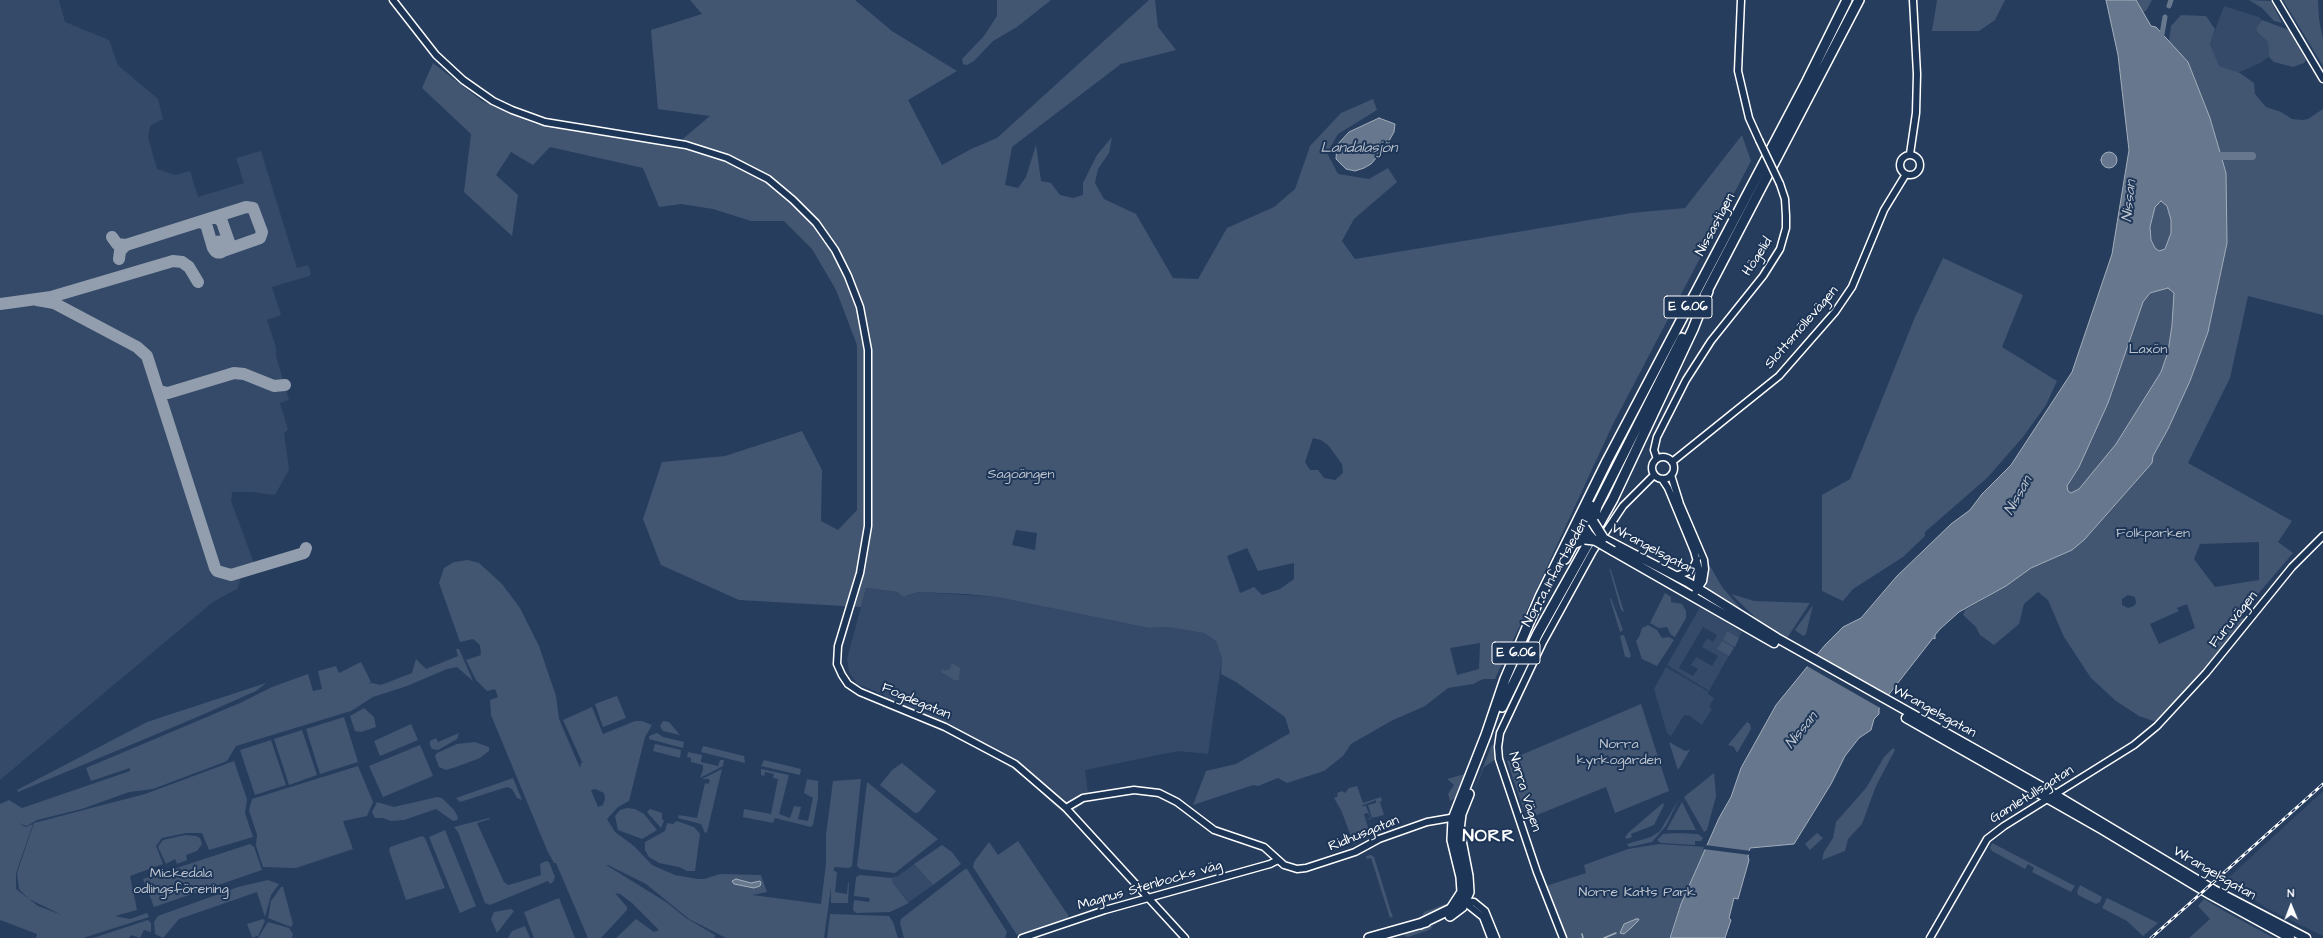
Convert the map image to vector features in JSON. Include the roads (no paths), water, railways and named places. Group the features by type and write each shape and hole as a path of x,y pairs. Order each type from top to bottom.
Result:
{"highway":[{"name":"Nissastigen","path":"1607,461 1807,82 1847,0"},
{"name":"Nissastigen","path":"1708,291 1859,0"},
{"name":"Norra Infartsleden","path":"1462,900 1469,883 1457,817 1505,698 1538,634 1616,493 1690,336 1708,291"},
{"name":"E 6.06","path":"1603,538 1593,522 1597,506 1708,291"},
{"path":"1588,535 1586,516 1604,479 1607,461"},
{"name":"Norra Infartsleden","path":"1462,900 1461,877 1452,840 1457,817 1523,636 1566,542 1607,461"},
{"path":"1566,542 1577,533 1588,535"},
{"path":"1505,698 1523,648 1569,550 1576,542 1588,535"},
{"path":"1369,938 1420,924 1446,912 1462,900"}],"main road":[{"name":"Wrangelsgatan","path":"1588,535 1603,538 1615,548 1692,596 1899,710 2214,890 2306,938"},
{"name":"Wrangelsgatan","path":"1588,535 1676,576 1796,652"},
{"name":"Wrangelsgatan","path":"2052,798 2211,895 2290,938"}],"street":[{"name":"Fogdegatan","path":"393,0 428,46 450,68 479,92 512,110 545,122 686,145 712,152 748,167 782,190 806,212 827,238 848,276 860,307 866,334 869,402 868,526 860,573 838,646 837,664 842,675 848,684 860,692 945,727 1015,764 1066,808 1185,938"},
{"name":"Högelid","path":"1657,459 1654,450 1657,437 1686,380 1702,354 1763,276 1780,249 1786,228 1785,199 1780,184 1749,118 1738,71 1741,0"},
{"path":"1910,154 1916,113 1917,74 1913,0"},
{"path":"2276,0 2323,79"},
{"path":"1910,154 1918,158 1921,166 1916,174 1906,174 1901,169 1900,162 1905,156 1910,154"},
{"name":"Slottsmöllevägen","path":"1672,462 1779,376 1835,312 1852,287 1884,210 1906,174"},
{"path":"1662,479 1671,475 1674,470 1672,462 1664,457 1657,459 1652,468 1654,475 1662,479 1668,488 1697,559 1699,569 1696,588 1692,596"},
{"name":"Norra Vägen","path":"1563,938 1537,872 1499,759 1498,747 1500,733 1543,642 1593,551 1623,506 1654,475"},
{"path":"1671,475 1680,504 1704,560 1706,569 1703,581 1696,588"},
{"name":"Furuvägen","path":"2163,720 2206,673 2292,567 2323,536"},
{"path":"1676,576 1692,570 1697,559"},
{"name":"Gamletullsgatan","path":"1930,938 1987,839 2004,826 2052,798 2134,745 2163,720"},
{"path":"1066,808 1083,798 1140,790 1159,793 1177,802 1214,830 1264,847 1278,860"},
{"name":"Ridhusgatan","path":"1278,860 1284,865 1295,869 1306,868 1356,852 1379,839 1427,822 1443,818 1457,817"},
{"name":"Magnus Stenbocks väg","path":"1022,938 1059,924 1148,897 1270,864 1278,860"},
{"path":"1462,900 1483,917 1491,938"},
{"path":"1462,900 1478,904 1485,911 1496,938"}],"water":[{"name":"Nissan","path":"2106,0 2136,0 2151,26 2156,27 2188,62 2210,118 2226,173 2227,243 2208,332 2190,381 2168,429 2153,456 2152,463 2084,540 2072,550 2031,568 2006,586 1959,612 1940,629 1935,635 1935,639 1933,638 1879,709 1879,714 1874,719 1871,730 1859,738 1845,756 1831,784 1794,844 1750,848 1748,857 1749,860 1738,899 1734,898 1729,918 1731,920 1725,938 1670,938 1681,904 1719,818 1731,797 1741,768 1776,705 1825,645 1843,627 1861,618 1897,576 1951,524 1970,510 1982,494 2011,465 2072,372 2112,254 2129,150 2118,55","holes":["2161,201 2167,206 2171,220 2171,233 2165,249 2159,251 2155,248 2151,240 2150,227 2155,207","2168,288 2174,293 2172,325 2168,352 2161,372 2116,444 2079,489 2071,493 2068,491 2067,486 2079,467 2108,403 2143,302 2150,293"]},
{"name":"Landalasjön","path":"1379,118 1395,124 1394,132 1385,148 1371,164 1364,168 1355,171 1346,169 1336,159 1337,145 1349,132"},
{"path":"2109,152 2116,157 2117,160 2112,167 2109,168 2102,163 2101,160 2106,153"},
{"path":"736,879 751,883 760,881 761,883 760,886 754,888 734,884 732,881"},
{"path":"1639,919 1631,928 1624,934 1620,933 1624,924"}],"waterway":[{"path":"2169,6 2171,0"},
{"path":"2162,34 2165,17"},
{"path":"2221,156 2252,156"},
{"path":"1604,938 1616,933"},
{"path":"1582,934 1583,938"}],"railway":[{"path":"2151,938 2323,784"}],"district":[{"name":"NORR","path":"1489,837"}],"park label":[{"name":"Laxön","path":"2148,350"},
{"name":"Sagoängen","path":"1021,475"},
{"name":"Folkparken","path":"2153,534"},
{"name":"Norra kyrkogården","path":"1619,754"},
{"name":"Mickedala odlingsförening","path":"181,882"},
{"name":"Norre Katts Park","path":"1637,893"}]}
